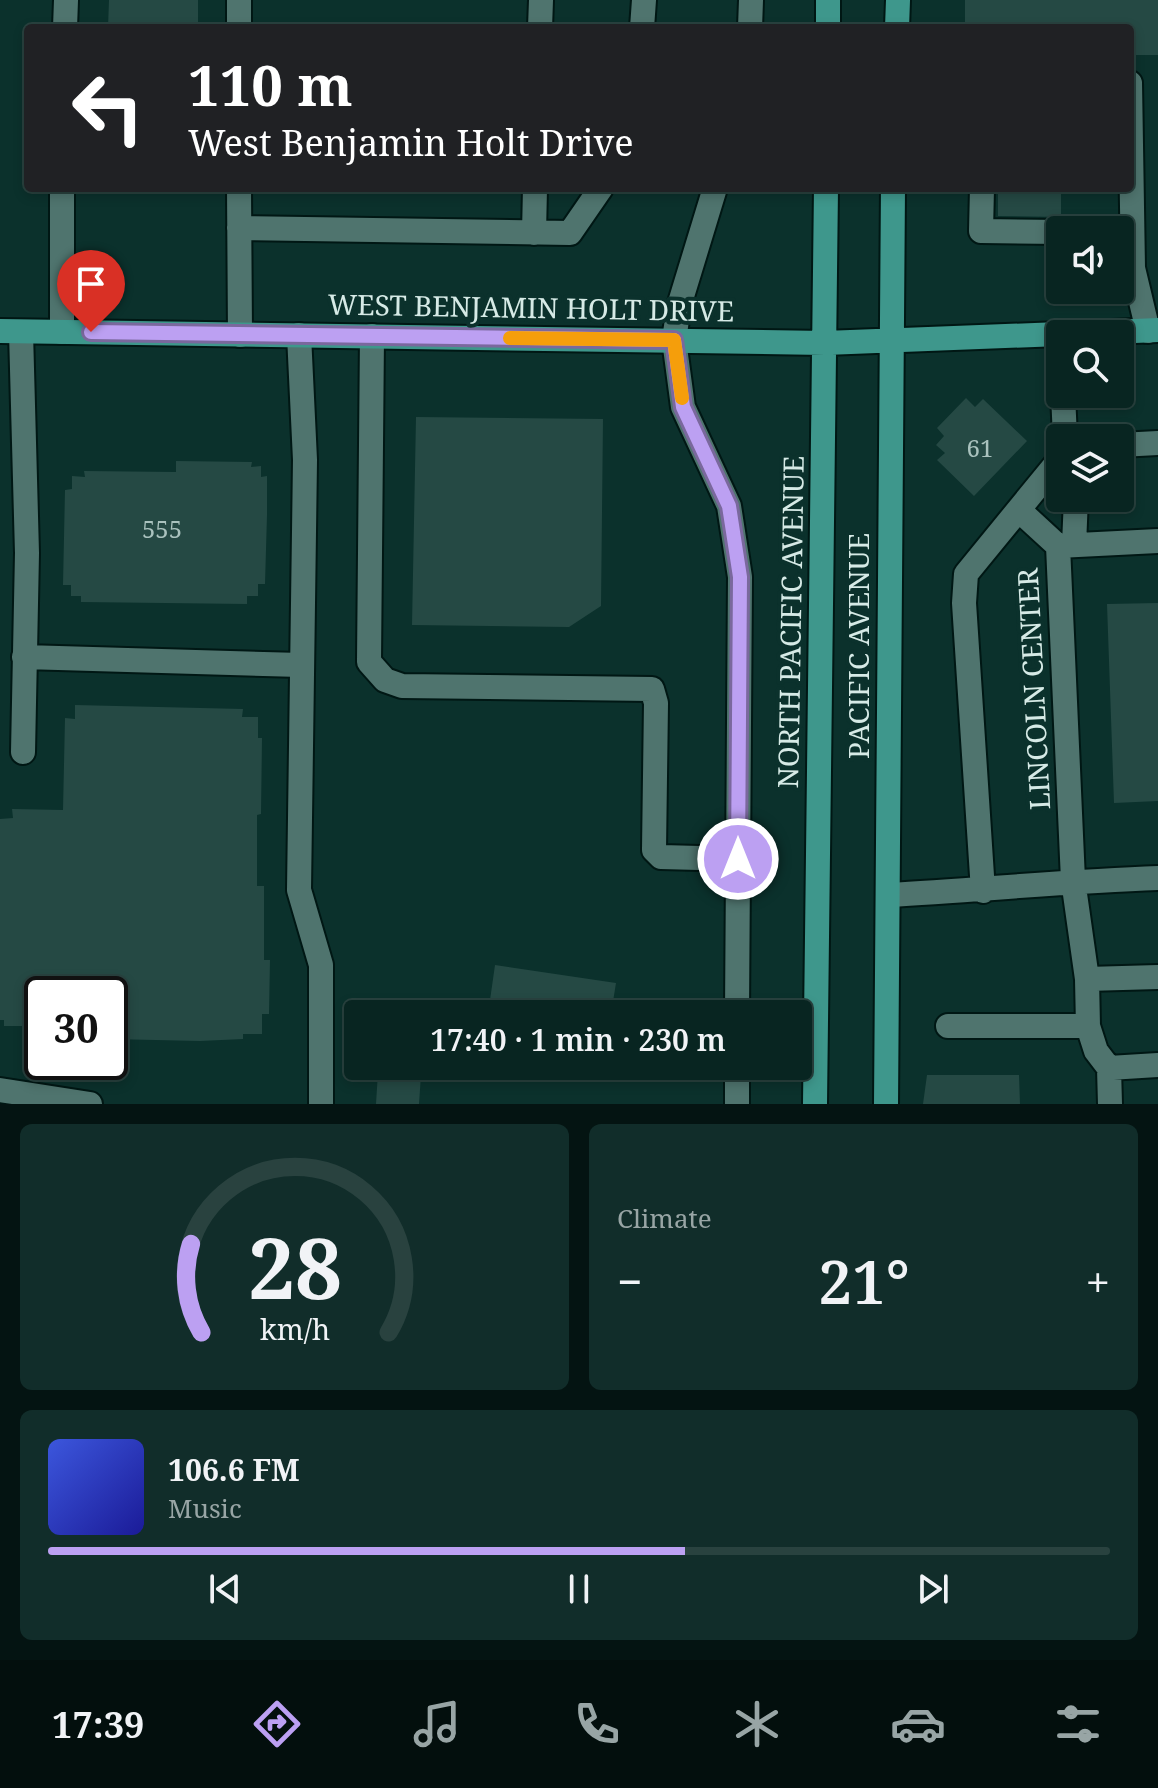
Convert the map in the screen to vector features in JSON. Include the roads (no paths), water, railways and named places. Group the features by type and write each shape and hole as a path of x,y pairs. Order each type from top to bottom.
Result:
{"main road":[{"path":"828,0 828,24"},
{"path":"897,24 898,0"},
{"name":"NORTH PACIFIC AVENUE","path":"815,1104 826,192"},
{"name":"PACIFIC AVENUE","path":"886,1104 893,192"},
{"name":"WEST BENJAMIN HOLT DRIVE","path":"10,332 825,343 1046,337"}],"street":[{"path":"65,24 66,0"},
{"path":"239,0 239,24"},
{"path":"540,24 541,0"},
{"path":"642,24 644,0"},
{"path":"750,24 751,0"},
{"path":"62,192 62,332"},
{"path":"239,192 240,335"},
{"path":"534,233 535,192"},
{"path":"239,228 570,233 598,192"},
{"path":"714,192 679,306 674,340 683,407 729,506 740,577 737,1000"},
{"path":"982,192 981,231 1046,232"},
{"path":"1126,216 1127,192"},
{"path":"1134,271 1153,330"},
{"path":"10,332 27,553 23,752"},
{"path":"299,335 305,460 299,890 321,965 321,1104"},
{"path":"372,336 369,662 385,680 402,686 652,689 656,703 654,850 661,857 738,859"},
{"path":"1134,444 1158,443"},
{"path":"983,891 964,603 966,574 1046,477"},
{"path":"1020,511 1066,546 1073,512"},
{"name":"LINCOLN CENTER","path":"1109,1068 1096,1051 1088,1026 1087,979 1073,880 1066,546 1158,541"},
{"path":"24,657 301,665"},
{"path":"889,895 983,891 1073,880 1158,878"},
{"path":"1087,979 1158,977"},
{"path":"948,1026 1088,1026"},
{"path":"1110,1104 1109,1068 1158,1065"},
{"path":"737,1080 737,1104"},
{"path":"0,1090 90,1104"}]}
